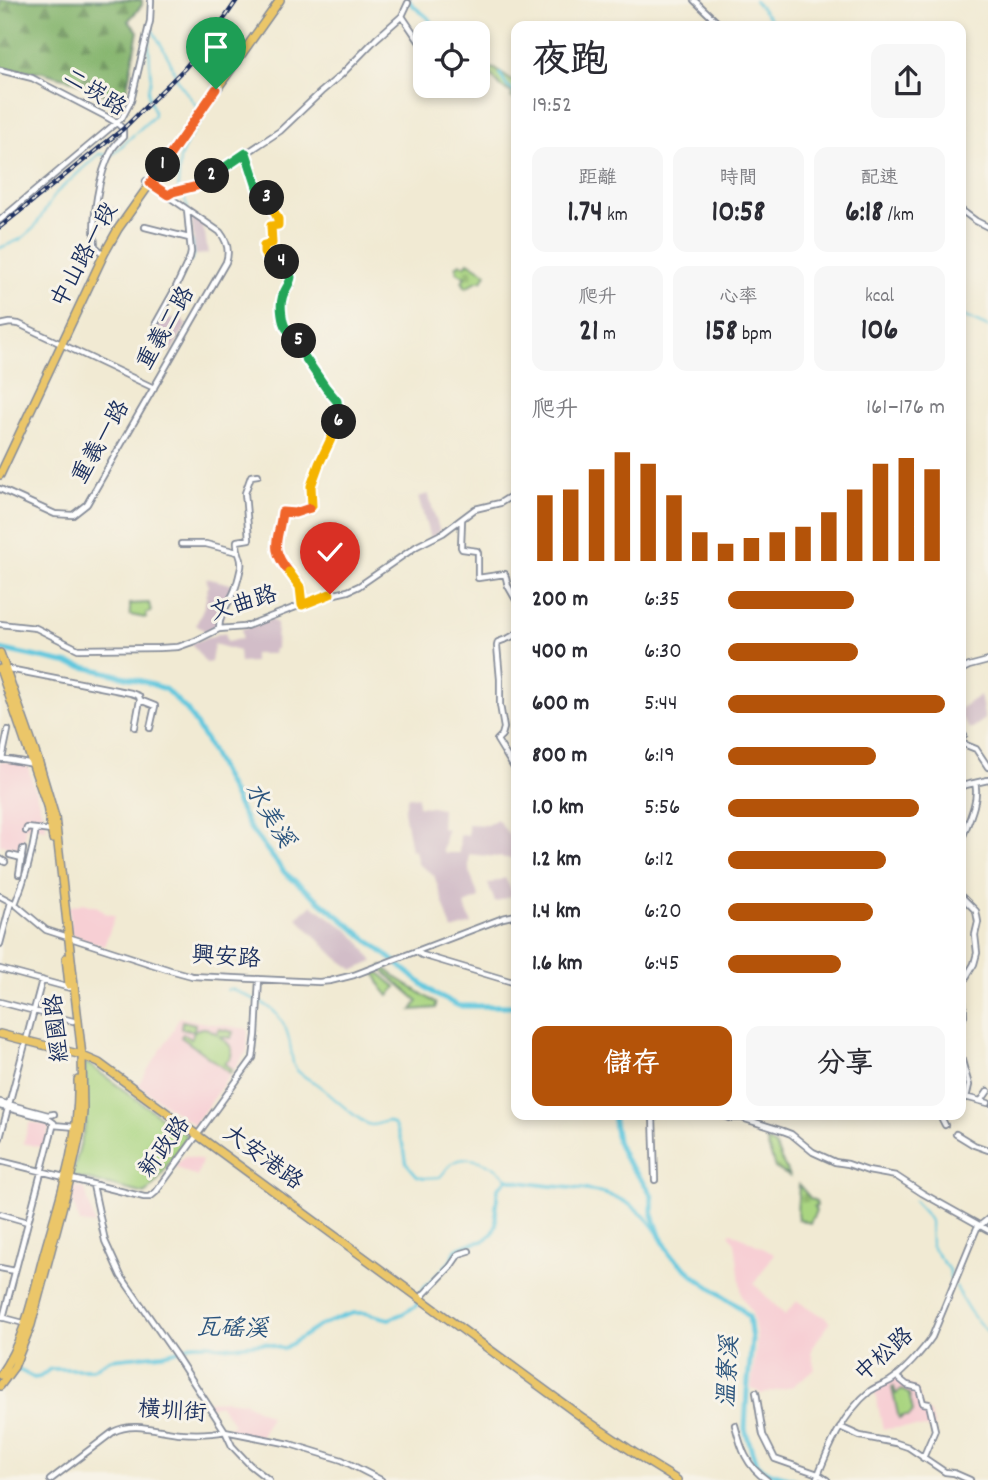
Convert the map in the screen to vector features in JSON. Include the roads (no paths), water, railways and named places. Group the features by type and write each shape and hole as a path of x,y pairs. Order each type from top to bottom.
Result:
{"main road":[{"name":"中山路一段","path":"270,10 274,0"},
{"name":"中山路一段","path":"0,475 102,254 148,182 270,10 280,0"},
{"name":"中山路一段","path":"0,464 60,343"},
{"name":"經國路","path":"0,1386 28,1324 82,1130 84,1093 52,831 36,763 4,694 2,664"},
{"name":"經國路","path":"2,664 55,817 66,937"},
{"name":"經國路","path":"67,1179 79,1094 80,1055 73,1021 72,987"},
{"name":"大安港路","path":"0,1034 80,1055 99,1063 583,1418 677,1480"}],"street":[{"path":"694,0 716,21"},
{"path":"0,220 122,118 131,102 150,22 150,2"},
{"path":"168,195 197,186 280,131 402,16 406,3"},
{"path":"402,16 413,32"},
{"name":"二崁路","path":"0,71 32,78 69,96 123,129 123,137 112,150 101,180 93,228 95,246 102,254"},
{"path":"246,153 258,190 265,195 278,219 278,225 271,226 272,243 264,245 264,253 266,256 281,258 282,271 291,277 290,285 282,296 284,325 296,336 304,356 337,401 339,422 311,486 311,508 295,513 282,512 275,545 278,557 300,587 302,605"},
{"path":"148,182 187,210 191,252 156,323"},
{"name":"重義二路","path":"0,325 19,324 154,388 228,256 225,237 187,210"},
{"path":"966,214 988,227"},
{"path":"145,227 189,238"},
{"name":"重義一路","path":"0,489 55,514 73,515 87,504 154,388"},
{"path":"219,629 242,566 237,552 237,541 249,538 246,489 251,476 258,475"},
{"name":"文曲路","path":"0,624 36,628 78,649 171,648 195,641 219,629 244,626 322,597 348,591 417,546 435,539 475,509 500,503 511,496"},
{"path":"462,518 460,547 477,551 478,578 505,574 511,592"},
{"path":"181,544 206,544 237,552"},
{"path":"511,636 497,643 504,731 497,740 511,763"},
{"path":"966,668 988,661"},
{"path":"2,664 139,696 140,700 155,706 150,728"},
{"path":"135,727 140,700"},
{"path":"8,730 1,758 36,763"},
{"path":"966,745 976,750 988,766"},
{"path":"966,785 988,780"},
{"path":"966,827 974,804 977,787 975,783"},
{"path":"26,831 27,828 52,831"},
{"path":"0,944 13,903 25,879 36,829"},
{"path":"19,874 23,849"},
{"path":"10,855 22,858"},
{"name":"興安路","path":"0,896 46,930 192,976 330,981 354,975 419,950"},
{"path":"966,901 976,911 978,922 974,964 966,977"},
{"path":"511,916 419,950 422,955 430,958 511,982"},
{"path":"0,969 72,987"},
{"name":"新政路","path":"0,1161 150,1197 253,1058 259,979"},
{"path":"0,1138 42,981"},
{"path":"0,1002 73,1021"},
{"path":"966,1074 969,1085 966,1092"},
{"path":"981,1101 988,1091"},
{"path":"966,1097 988,1103"},
{"path":"0,1104 47,1116 54,1114"},
{"path":"47,1116 53,1124 76,1127"},
{"path":"653,1120 655,1180"},
{"path":"748,1120 791,1134 813,1152 835,1162 896,1176 988,1230"},
{"path":"942,1120 945,1125"},
{"path":"28,1324 1,1317 53,1124"},
{"path":"956,1134 988,1150"},
{"name":"橫圳街","path":"93,1185 105,1241 121,1276 175,1354 232,1446 269,1480"},
{"path":"0,1214 28,1222"},
{"name":"中松路","path":"817,1478 840,1427 853,1409 870,1392 897,1376 932,1337 974,1235 988,1219"},
{"path":"419,1298 459,1254 469,1251"},
{"path":"0,1268 15,1271"},
{"path":"897,1376 907,1385 919,1388 923,1403 929,1404 935,1430 923,1458"},
{"path":"756,1392 763,1435 775,1459 827,1480"},
{"path":"734,1425 742,1450 752,1468 767,1480"},
{"name":"橫圳街","path":"50,1480 121,1427 180,1433 225,1431 290,1444 326,1455 381,1480"},
{"path":"840,1427 860,1436 908,1447 945,1472 970,1480"}],"waterway":[{"path":"409,0 430,21"},
{"path":"754,0 772,21"},
{"path":"113,154 154,116 148,90 151,80 151,25"},
{"path":"152,29 179,83 199,109"},
{"path":"500,74 511,89"},
{"path":"188,208 178,187 180,158 203,117 202,114"},
{"path":"0,248 21,239 34,228 56,193 99,154 107,155"},
{"path":"190,262 194,255 192,241"},
{"path":"966,317 988,327"},
{"path":"156,326 161,344"},
{"name":"水美溪","path":"0,649 102,671 165,689 187,710 206,741 249,827 285,873 436,995 459,1006 511,1006"},
{"path":"227,990 232,989 255,1000"},
{"path":"260,1002 282,1022 288,1035 293,1064 298,1071 365,1123 373,1125 387,1121 394,1124 403,1144 406,1163 417,1176 440,1177 454,1162 470,1159 491,1166 508,1179"},
{"name":"溫寮溪","path":"614,1120 617,1141 625,1159 652,1196 652,1212 660,1236 671,1255 749,1317 752,1340 745,1429 756,1464 770,1473 795,1480"},
{"name":"瓦磘溪","path":"12,1369 34,1378 50,1369 93,1369 111,1359 163,1354 193,1344 222,1347 265,1343 283,1349 319,1326 354,1313 389,1319 416,1306 422,1291 450,1262 456,1250 483,1241 493,1233 498,1188 508,1179 613,1196 643,1215 660,1236"},
{"path":"914,1201 930,1221 931,1246 949,1270 953,1282"},
{"path":"956,1286 970,1311 988,1332"}],"railway":[{"path":"0,227 123,129 184,69 213,35 237,0"}]}
